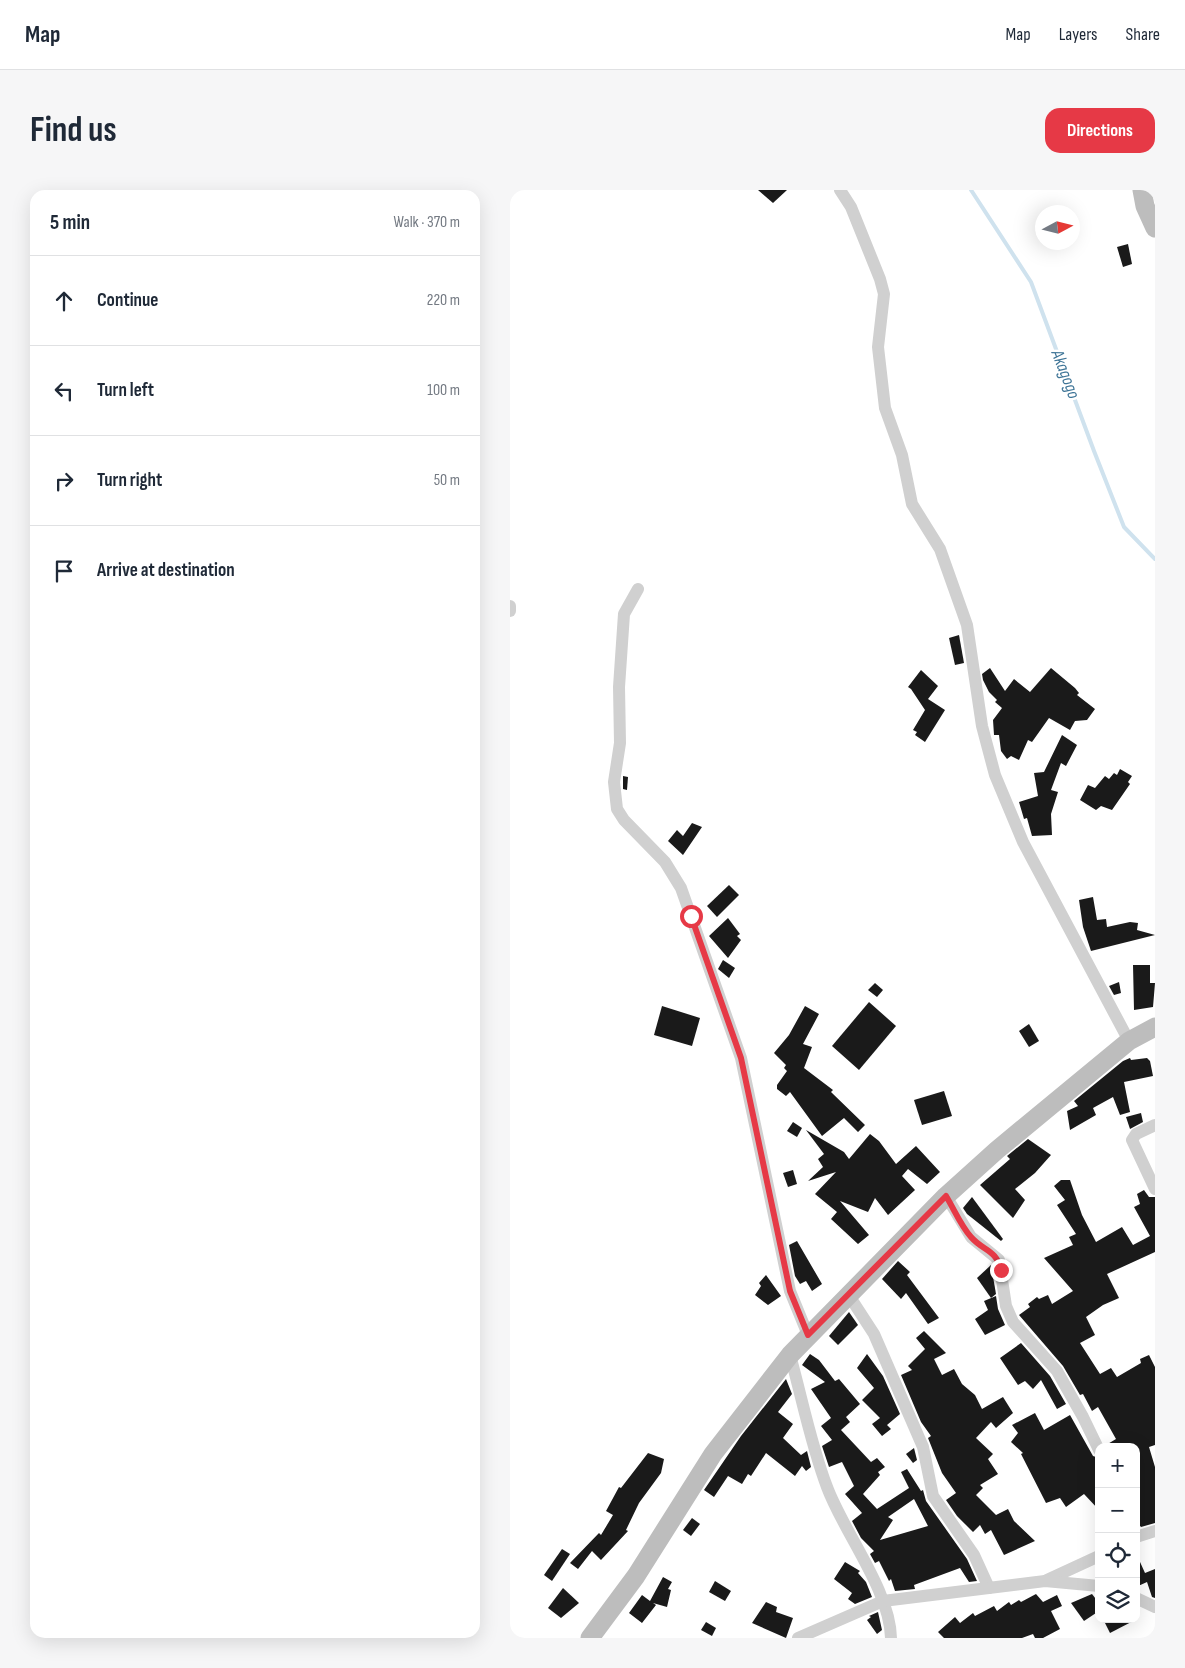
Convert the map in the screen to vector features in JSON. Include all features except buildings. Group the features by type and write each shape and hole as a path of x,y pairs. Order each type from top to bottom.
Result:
{"main road":[{"path":"1142,190 1145,206 1155,228"},
{"path":"590,1638 636,1576 713,1454 790,1354 946,1196 997,1150 1128,1041 1155,1027"}],"street":[{"path":"840,190 851,207 880,278 884,294 878,347 885,408 902,455 912,504 940,549 967,625 982,726 996,775 1023,842 1128,1041"},
{"path":"638,589 624,614 619,687 620,743 614,782 617,809 624,820 665,862 681,888 741,1058 790,1291 808,1335"},
{"path":"510,606 510,611"},
{"path":"1155,1125 1136,1134 1132,1140 1155,1189"},
{"path":"946,1196 971,1237 999,1260 1006,1306 1013,1322 1057,1371 1096,1443"},
{"path":"848,1294 874,1334 923,1447 933,1496 974,1555 989,1588"},
{"path":"790,1354 826,1485 838,1515 883,1601 891,1628 891,1638"},
{"path":"1140,1536 1155,1531"},
{"path":"1045,1581 1095,1558"},
{"path":"798,1638 883,1601 1045,1581 1095,1586"},
{"path":"1140,1600 1155,1607"}],"waterway":[{"name":"Akagogo","path":"971,190 1031,282 1124,527 1155,559"}],"route":[{"path":"691,916 741,1058 790,1291 808,1335 946,1196 971,1237 994,1254 999,1260 1001,1270"}]}
